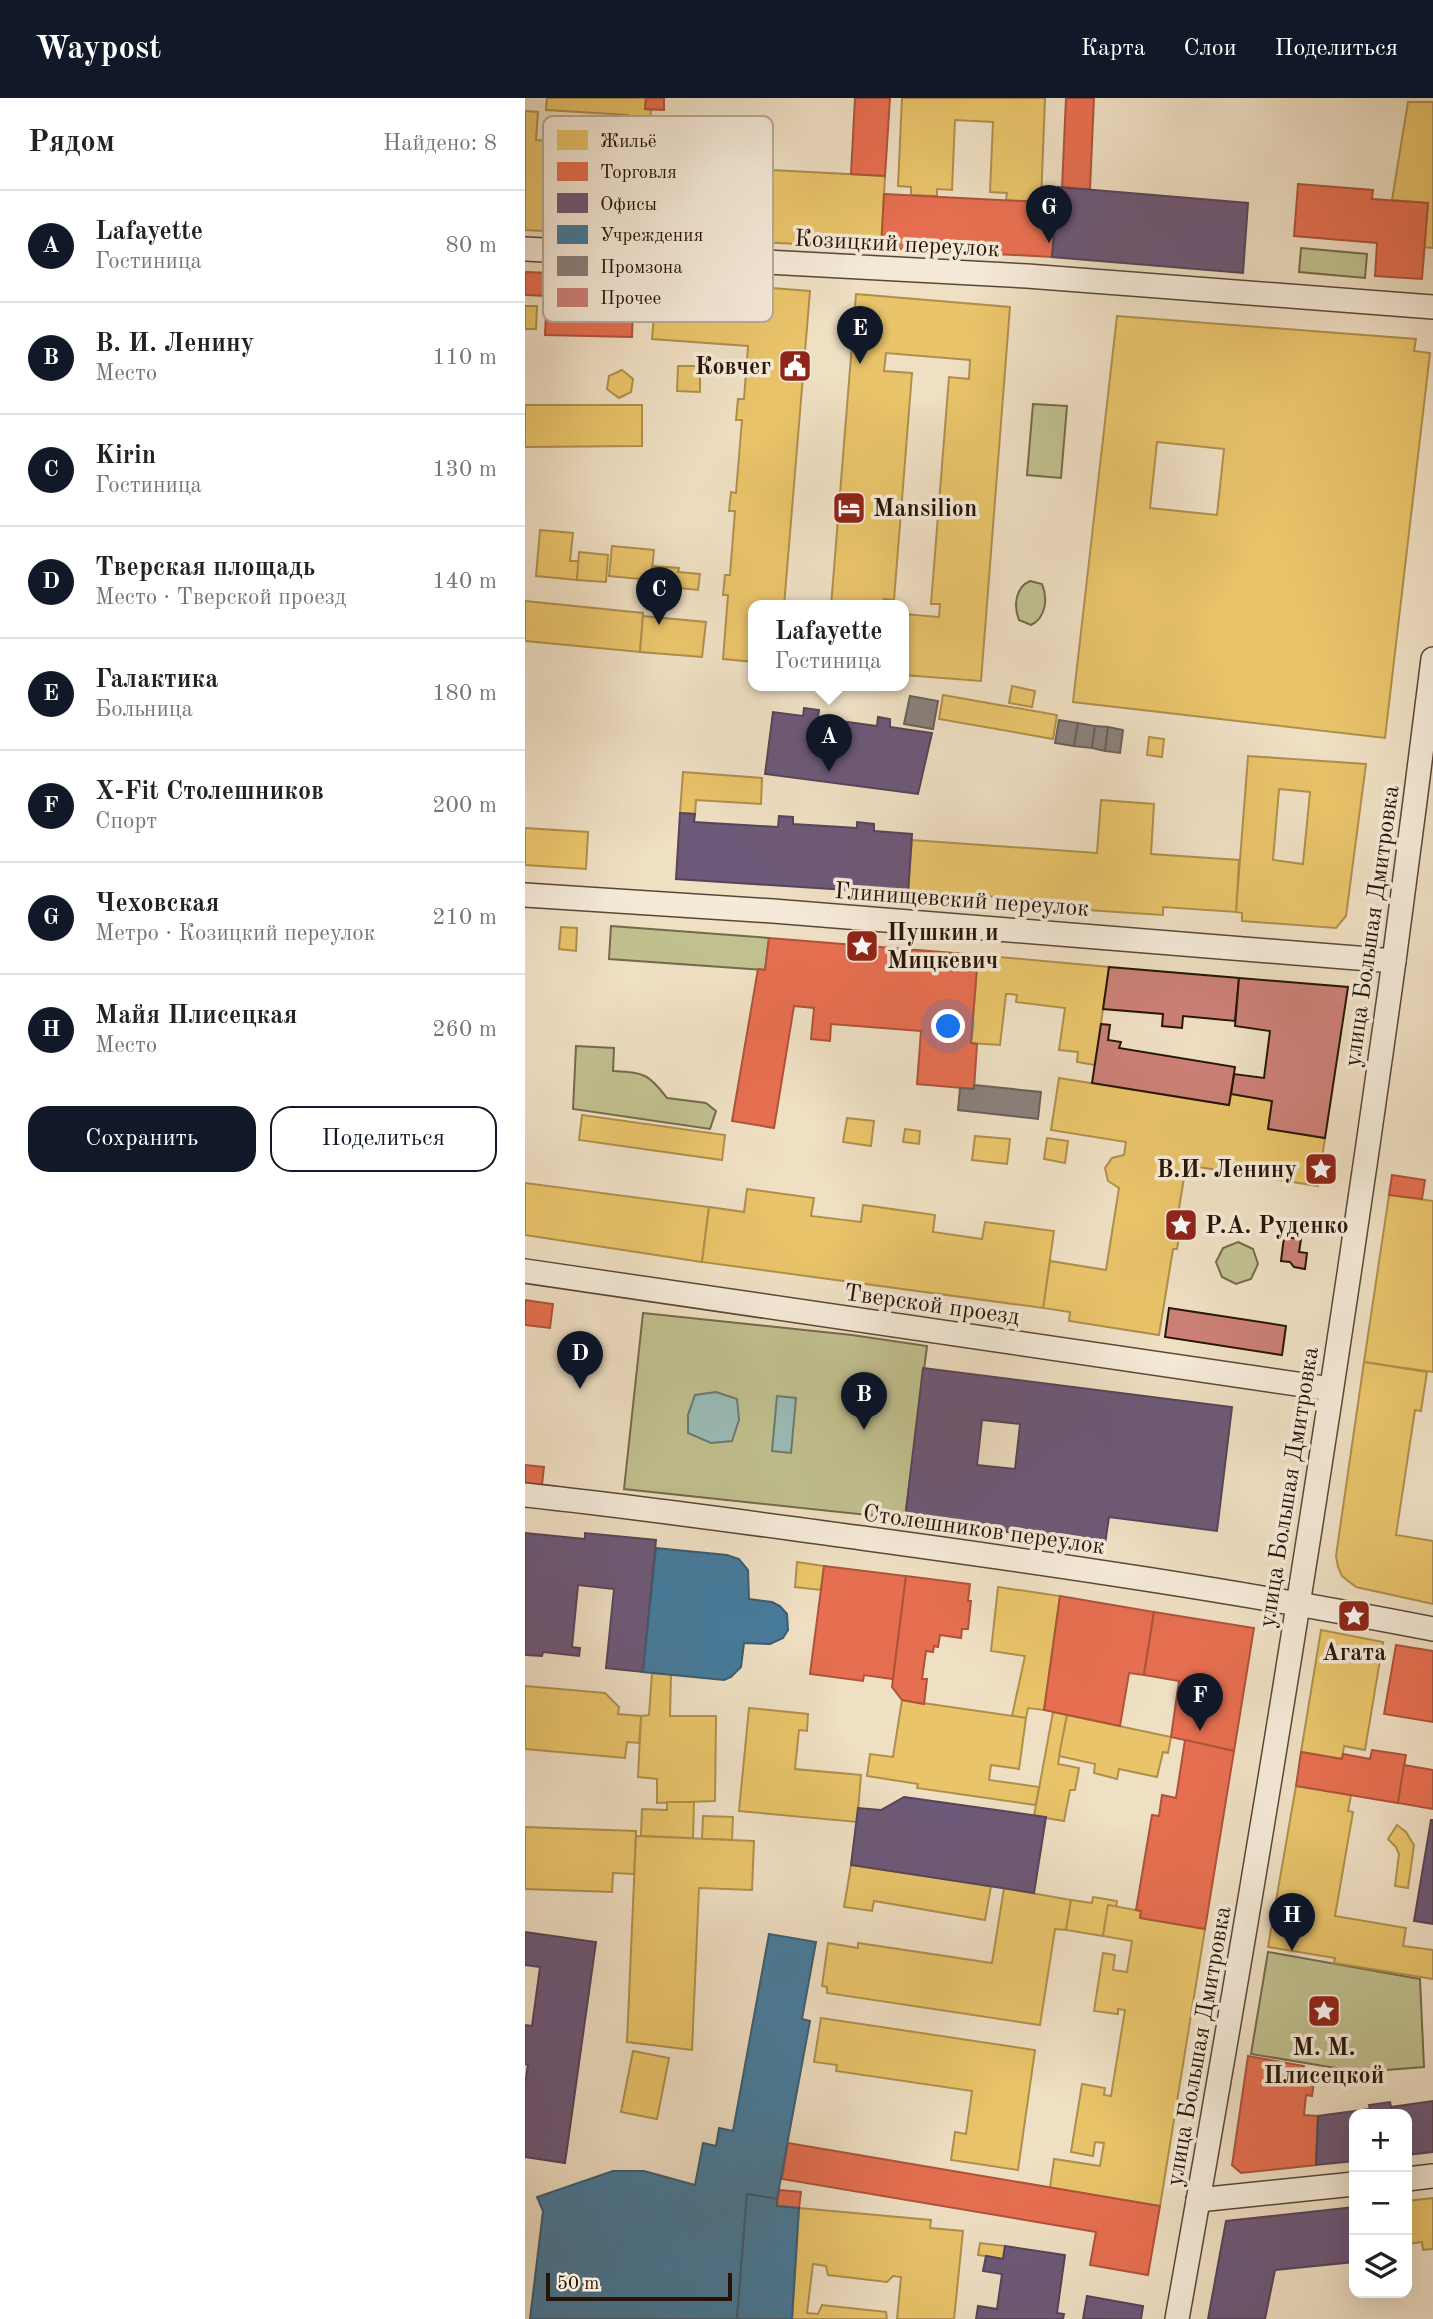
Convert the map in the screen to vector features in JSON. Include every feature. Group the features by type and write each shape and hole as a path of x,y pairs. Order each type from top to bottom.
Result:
{"street":[{"name":"Козицкий переулок","path":"525,249 543,250"},
{"name":"Козицкий переулок","path":"773,262 1027,276 1433,307"},
{"name":"улица Большая Дмитровка","path":"1177,2319 1331,1389 1394,961 1433,659"},
{"name":"Глинищевский переулок","path":"525,895 773,911 1394,961"},
{"name":"Тверской проезд","path":"525,1271 1331,1389"},
{"name":"Столешников переулок","path":"525,1495 689,1513 991,1555 1297,1603 1433,1629"},
{"path":"1412,2178 1433,2176"},
{"path":"1198,2200 1349,2185"}],"shaded area":[{"path":"1301,248 1367,254 1365,278 1299,272"},
{"path":"1033,404 1067,406 1061,478 1027,475"},
{"path":"1030,581 1042,584 1045,595 1043,613 1031,625 1019,620 1016,608 1019,592"},
{"path":"611,926 769,938 765,970 609,959"},
{"path":"576,1046 614,1048 613,1071 645,1076 667,1098 706,1103 716,1111 710,1129 573,1109"},
{"path":"1238,1242 1253,1249 1258,1264 1251,1279 1236,1284 1222,1277 1216,1262 1223,1248"},
{"path":"643,1313 852,1335 927,1346 905,1519 624,1489"},
{"path":"1268,1952 1420,1979 1424,2067 1360,2072 1251,2054"}],"water":[{"path":"716,1392 737,1399 739,1420 732,1441 711,1443 688,1433 688,1415 695,1395"},
{"path":"777,1396 796,1398 791,1453 772,1451"}],"building: Жильё":[{"path":"547,98 646,98 645,109 651,110 650,116 628,116 546,110"},
{"path":"902,98 1045,98 1041,202 1006,200 1007,193 990,192 993,122 955,120 952,190 937,189 937,196 911,195 911,187 898,186"},
{"path":"1408,102 1433,102 1433,248 1424,247 1428,203 1392,200"},
{"path":"525,111 538,112 536,140 543,141 543,231 525,230"},
{"path":"773,170 885,176 881,248 773,243"},
{"path":"773,288 810,291 784,600 748,600 748,661 723,659 728,595 723,595 725,575 730,575 735,511 729,511 731,492 736,493 742,420 736,420 738,399 744,399 748,346 652,339 653,322 773,322"},
{"path":"856,294 1010,307 981,681 909,675 909,614 939,617 940,604 931,604 949,377 969,379 970,360 886,353 884,371 912,373 894,600 831,600"},
{"path":"525,306 537,306 536,329 525,329"},
{"path":"1117,316 1416,339 1414,351 1430,353 1385,738 1073,702","holes":["1157,442 1224,449 1217,515 1150,508"]},
{"path":"678,366 700,366 700,392 677,391"},
{"path":"622,370 633,379 631,392 619,398 607,389 609,376"},
{"path":"525,405 642,405 642,446 525,447"},
{"path":"540,530 573,533 570,561 579,561 577,580 536,576"},
{"path":"612,546 654,550 651,580 609,576"},
{"path":"579,552 608,555 606,582 577,580"},
{"path":"652,566 679,568 678,572 700,574 698,590 651,585"},
{"path":"525,601 643,613 640,652 525,641"},
{"path":"643,616 706,622 702,657 640,652"},
{"path":"1012,686 1035,691 1032,707 1009,703"},
{"path":"943,695 1057,715 1053,739 939,719"},
{"path":"1149,737 1164,739 1162,757 1147,755"},
{"path":"1248,756 1366,764 1346,916 1336,928 1242,921 1242,913 1236,912","holes":["1279,789 1310,792 1303,864 1273,860"]},
{"path":"683,772 762,778 761,804 696,800 695,814 680,813"},
{"path":"1101,800 1154,804 1151,854 1239,860 1236,912 1163,907 1163,915 1147,914 1072,909 1073,902 908,891 912,840 1097,853"},
{"path":"525,828 588,832 586,869 525,865"},
{"path":"561,927 577,928 576,951 559,949"},
{"path":"978,955 1109,967 1095,1065 1077,1062 1078,1052 1059,1050 1065,1008 1016,1002 1017,995 1006,994 1000,1045 971,1043"},
{"path":"1059,1078 1229,1105 1231,1094 1272,1101 1268,1129 1325,1138 1318,1186 1186,1165 1177,1221 1182,1222 1177,1249 1173,1249 1159,1335 1069,1321 1070,1312 1043,1308 1050,1261 1106,1270 1119,1188 1108,1181 1105,1168 1112,1158 1124,1155 1126,1142 1051,1130"},
{"path":"582,1115 725,1135 722,1160 579,1140"},
{"path":"847,1118 874,1121 871,1146 843,1142"},
{"path":"905,1129 920,1131 919,1144 903,1142"},
{"path":"975,1136 1010,1139 1007,1164 972,1160"},
{"path":"1047,1138 1068,1141 1065,1163 1044,1159"},
{"path":"525,1183 709,1207 702,1262 525,1235"},
{"path":"747,1189 814,1198 811,1216 861,1222 863,1205 935,1215 933,1232 982,1239 985,1222 1054,1231 1043,1308 702,1262 709,1207 744,1212"},
{"path":"1389,1195 1433,1201 1433,1372 1364,1362"},
{"path":"1364,1362 1427,1372 1421,1411 1415,1410 1396,1535 1433,1541 1433,1604 1356,1587 1342,1576 1338,1567 1336,1556"},
{"path":"797,1562 824,1566 821,1590 795,1587"},
{"path":"998,1587 1060,1596 1044,1710 1028,1708 1026,1718 1012,1716 1025,1656 991,1651"},
{"path":"1321,1630 1383,1642 1365,1750 1344,1746 1342,1759 1301,1752"},
{"path":"652,1673 671,1674 670,1716 716,1716 715,1801 657,1803 657,1779 638,1777 641,1716 649,1715"},
{"path":"525,1686 605,1693 619,1707 618,1714 641,1716 639,1743 627,1742 625,1758 525,1749"},
{"path":"902,1700 1026,1718 1019,1769 991,1765 989,1780 1039,1787 1036,1805 917,1788 918,1784 867,1776 870,1754 893,1757"},
{"path":"749,1708 808,1714 807,1731 799,1730 795,1769 861,1775 857,1822 739,1811"},
{"path":"1053,1712 1067,1715 1058,1764 1079,1768 1075,1790 1070,1790 1064,1821 1034,1816"},
{"path":"1067,1715 1171,1737 1168,1753 1163,1752 1157,1777 1119,1769 1117,1779 1094,1773 1095,1764 1059,1756"},
{"path":"1296,1786 1351,1795 1348,1811 1353,1812 1335,1916 1406,1928 1403,1946 1433,1950 1433,1979 1334,1963 1335,1958 1268,1947"},
{"path":"667,1802 694,1802 693,1838 641,1836 642,1809 667,1810"},
{"path":"703,1816 733,1817 732,1840 702,1839"},
{"path":"1397,1825 1406,1832 1414,1845 1408,1888 1395,1886 1399,1854 1388,1839"},
{"path":"525,1827 636,1831 634,1874 613,1873 612,1892 525,1889"},
{"path":"636,1836 754,1841 752,1890 699,1888 692,2050 627,2042"},
{"path":"851,1865 991,1886 985,1920 874,1901 872,1911 844,1907"},
{"path":"1004,1888 1071,1900 1066,1930 1055,1929 1040,2025 827,1993 827,1987 822,1986 828,1943 858,1948 858,1943 992,1963"},
{"path":"1093,1897 1117,1901 1116,1907 1108,1905 1103,1936 1066,1930 1071,1900 1092,1903"},
{"path":"1108,1905 1141,1911 1140,1918 1205,1929 1160,2206 1050,2188 1054,2159 1100,2166 1104,2143 1095,2142 1093,2156 1071,2152 1082,2084 1105,2088 1104,2095 1111,2096 1125,2010 1118,2009 1118,2014 1094,2011 1103,1953 1115,1955 1113,1970 1127,1972 1132,1941 1103,1936"},
{"path":"821,2018 1035,2050 1018,2170 951,2160 955,2132 966,2134 972,2091 836,2071 837,2065 814,2062"},
{"path":"633,2051 669,2058 657,2119 621,2112"},
{"path":"1433,2198 1433,2249 1423,2250 1422,2242 1412,2243 1412,2200"},
{"path":"799,2208 931,2220 930,2228 963,2231 954,2319 897,2319 901,2277 893,2276 887,2282 828,2275 826,2266 813,2264 807,2313 818,2314 822,2305 886,2312 887,2319 792,2319"},
{"path":"980,2243 1005,2246 1003,2259 978,2255"}],"building: Торговля":[{"path":"646,98 664,98 664,110 645,109"},
{"path":"855,98 890,98 885,176 851,174"},
{"path":"1066,98 1094,98 1090,189 1062,188"},
{"path":"1298,184 1373,190 1372,199 1428,203 1422,279 1375,276 1377,243 1294,236"},
{"path":"884,194 1057,203 1052,257 881,248"},
{"path":"525,272 543,273 543,296 525,295"},
{"path":"546,322 632,322 632,337 545,335"},
{"path":"769,938 978,955 971,1043 977,1044 974,1089 917,1084 921,1031 831,1024 830,1041 811,1039 814,1008 794,1006 774,1128 732,1121 758,969 765,970"},
{"path":"1392,1175 1425,1180 1422,1199 1389,1195"},
{"path":"525,1300 553,1304 550,1328 525,1325"},
{"path":"525,1465 544,1467 542,1485 525,1483"},
{"path":"824,1566 906,1576 893,1679 864,1675 863,1681 810,1674"},
{"path":"906,1576 970,1584 968,1629 962,1629 961,1638 940,1635 938,1647 934,1646 933,1652 926,1651 922,1679 927,1679 924,1704 902,1700 892,1687"},
{"path":"1060,1596 1154,1612 1144,1675 1129,1673 1120,1726 1044,1710"},
{"path":"1154,1612 1254,1628 1234,1751 1171,1737 1179,1681 1144,1675"},
{"path":"1396,1645 1433,1651 1433,1722 1384,1714"},
{"path":"1185,1740 1234,1751 1205,1929 1140,1918 1141,1911 1136,1910 1152,1815 1159,1816 1162,1795 1176,1798"},
{"path":"1372,1750 1406,1755 1398,1803 1296,1786 1301,1752 1342,1759 1343,1754 1370,1759"},
{"path":"1404,1765 1433,1770 1433,1809 1398,1803"},
{"path":"1248,2056 1304,2066 1302,2080 1314,2082 1312,2096 1306,2095 1304,2115 1318,2116 1316,2165 1241,2173 1232,2165"},
{"path":"788,2143 1160,2206 1148,2275 1090,2265 1096,2232 782,2179"},
{"path":"779,2190 801,2192 799,2208 777,2206"}],"building: Офисы":[{"path":"1058,187 1248,203 1243,273 1052,257"},
{"path":"804,708 819,710 818,718 877,726 878,717 890,719 890,727 932,733 918,794 765,774 773,712 803,716"},
{"path":"680,813 695,814 694,822 778,827 779,816 793,817 793,824 857,828 857,822 874,824 874,831 912,834 908,894 676,879"},
{"path":"923,1368 1232,1407 1217,1531 1109,1517 1105,1544 905,1519","holes":["982,1420 1020,1424 1015,1469 977,1465"]},
{"path":"525,1533 585,1539 585,1533 656,1540 643,1672 606,1668 614,1589 578,1585 572,1647 580,1648 579,1656 543,1652 542,1656 525,1655"},
{"path":"904,1797 1046,1817 1034,1893 851,1865 858,1808 881,1810"},
{"path":"1433,1820 1433,1924 1414,1921"},
{"path":"525,1932 596,1942 565,2163 525,2157 525,2084 528,2065 525,2064 525,2025 532,2026 540,1967 525,1965"},
{"path":"1433,2101 1433,2152 1412,2154 1412,2109 1370,2109 1369,2105 1390,2102 1391,2107"},
{"path":"1349,2112 1349,2162 1316,2165 1318,2116"},
{"path":"1349,2208 1349,2263 1275,2270 1265,2319 1208,2319 1226,2221"},
{"path":"1005,2246 1065,2255 1057,2313 1064,2314 1063,2319 976,2319 978,2306 997,2309 1002,2274 983,2271 986,2256 1003,2259"},
{"path":"1087,2296 1143,2306 1141,2319 1083,2319"}],"building: Учреждения":[{"path":"656,1548 727,1555 739,1559 748,1570 749,1599 772,1602 787,1614 788,1630 783,1638 770,1644 744,1643 741,1667 724,1680 643,1672"},
{"path":"769,1934 816,1942 802,2019 810,2021 777,2199 747,2194 737,2319 530,2319 543,2211 537,2197 613,2171 644,2171 695,2185 703,2143 716,2146 719,2128 733,2131"},
{"path":"747,2194 777,2199 777,2206 799,2208 792,2319 737,2319"}],"building: Промзона":[{"path":"910,696 938,701 933,729 904,724"},
{"path":"1059,720 1078,723 1074,746 1055,743"},
{"path":"1078,723 1095,726 1092,748 1074,746"},
{"path":"1095,726 1108,727 1105,751 1092,748"},
{"path":"1108,727 1123,730 1120,753 1105,751"},
{"path":"974,1085 1041,1092 1038,1119 958,1110 960,1088 974,1089"}],"building: Прочее":[{"path":"1109,967 1239,978 1235,1021 1183,1016 1182,1028 1162,1026 1163,1014 1103,1009"},
{"path":"1239,978 1348,987 1325,1138 1268,1129 1272,1101 1231,1094 1234,1074 1264,1078 1270,1031 1235,1026"},
{"path":"1101,1024 1110,1025 1108,1040 1121,1042 1119,1048 1235,1067 1229,1105 1092,1083"},
{"path":"1284,1237 1301,1239 1299,1252 1307,1253 1305,1269 1281,1261"},
{"path":"1169,1308 1286,1326 1282,1355 1165,1337"}],"place":[{"name":"Чеховская","path":"1049,243"},
{"name":"Галактика","path":"860,364"},
{"name":"Ковчег","path":"795,366"},
{"name":"Mansilion","path":"849,508"},
{"name":"Kirin","path":"659,625"},
{"name":"Lafayette","path":"829,772"},
{"name":"Пушкин и Мицкевич","path":"862,946"},
{"name":"В.И. Ленину","path":"1321,1169"},
{"name":"Р.А. Руденко","path":"1181,1225"},
{"name":"Тверская площадь","path":"580,1389"},
{"name":"В. И. Ленину","path":"864,1430"},
{"name":"Агата","path":"1354,1616"},
{"name":"X-Fit Столешников","path":"1200,1731"},
{"name":"Майя Плисецкая","path":"1292,1951"},
{"name":"М. М. Плисецкой","path":"1324,2011"}]}
